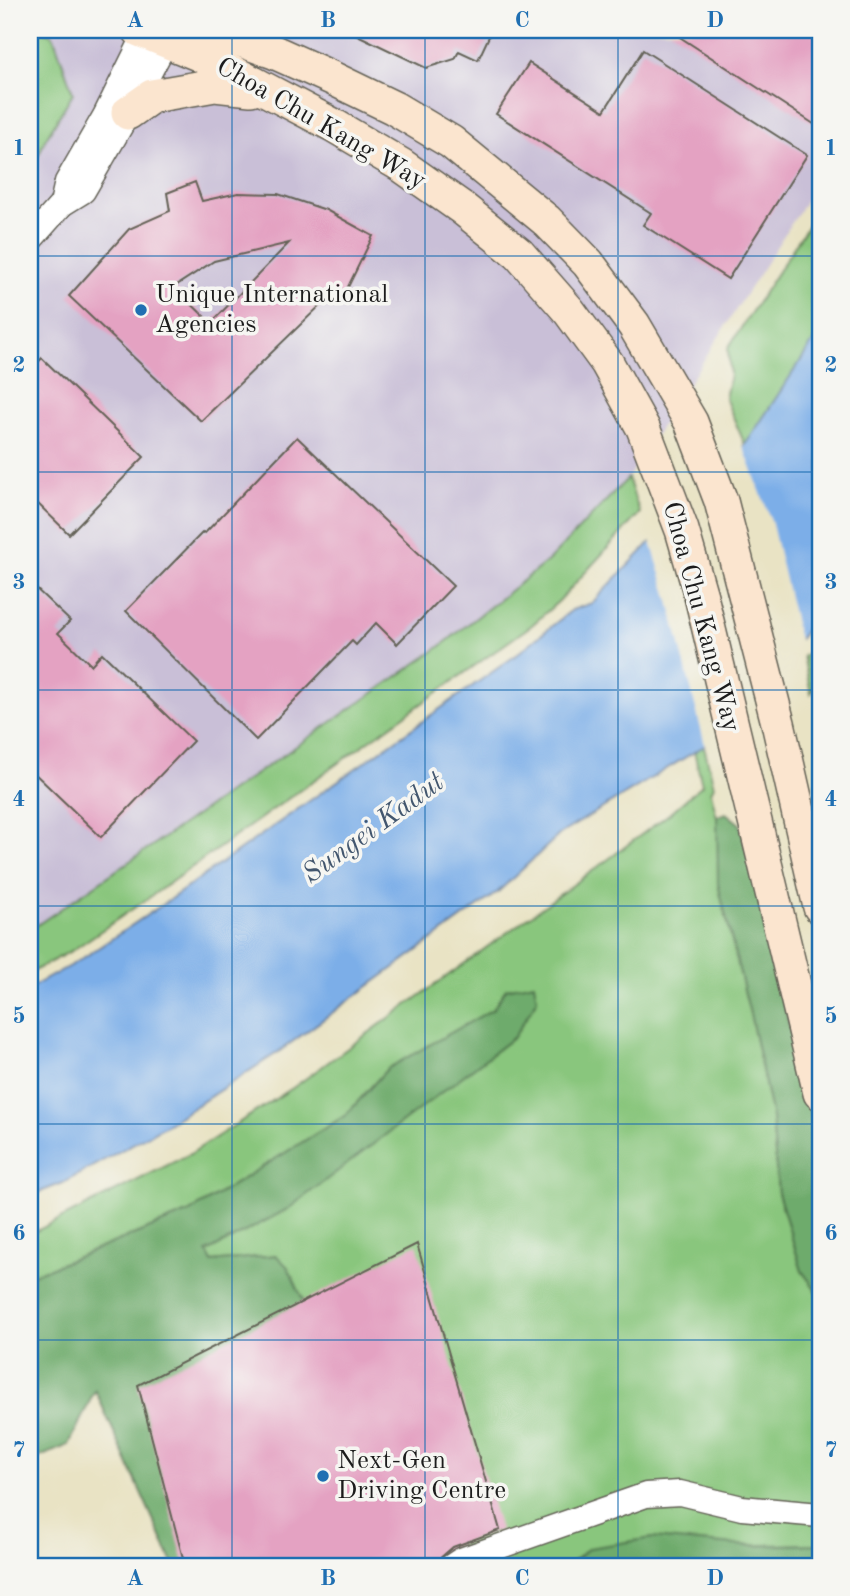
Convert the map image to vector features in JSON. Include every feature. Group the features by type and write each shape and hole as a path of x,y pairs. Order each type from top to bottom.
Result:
{"main road":[{"name":"Choa Chu Kang Way","path":"212,30 274,52 394,108 451,142 547,221 587,263 634,325 691,422 721,501 778,723 820,907"},
{"path":"249,30 274,52"},
{"name":"Choa Chu Kang Way","path":"150,34 198,54 333,125 401,165 462,208 519,254 569,311 607,363 643,428 663,477 701,596 820,1084"},
{"path":"128,113 152,96 215,85 264,91"}],"street":[{"path":"30,240 62,204 83,191 128,113 150,34"},
{"path":"62,204 67,182 150,34"},
{"path":"452,1566 461,1560 646,1495 680,1493 742,1508 820,1515"}],"shaded area":[{"path":"30,30 820,30 820,179 628,478 549,560 437,649 30,930"}],"green space":[{"path":"30,30 40,30 53,35 73,93 45,140 30,175"},
{"path":"820,207 820,328 745,445 725,398 730,375 728,348"},
{"path":"628,478 640,513 559,601 532,625 150,897 73,950 30,973 30,930 437,649 549,560"},
{"path":"820,647 820,680 811,693 803,656"},
{"path":"704,746 714,786 711,792 719,826 718,884 772,1117 778,1193 802,1271 820,1295 820,1544 589,1548 568,1566 456,1566 452,1549 318,1352 276,1255 212,1262 207,1252 238,1235 419,1108 514,1037 506,989 493,1009 387,1069 346,1115 188,1213 30,1276 30,1234 190,1154 294,1087 669,814 702,785 694,751"},
{"path":"726,813 740,824 820,1152 820,1295 802,1271 778,1193 772,1117 718,884 717,816"},
{"path":"534,983 537,1000 514,1037 288,1209 207,1252 212,1262 276,1255 288,1267 314,1324 449,1518 456,1566 174,1566 95,1390 69,1445 30,1461 30,1276 188,1213 346,1115 387,1069 493,1009 506,989"},
{"path":"652,1538 748,1546 820,1544 820,1566 568,1566 589,1548"}],"water":[{"name":"Sungei Kadut","path":"820,328 820,608 802,636 704,746 560,834 498,892 277,1053 168,1124 63,1183 30,1196 30,988 80,960 159,907 512,658 572,610 592,603 745,445"}],"pier":[{"path":"742,443 771,520 800,644 706,749 668,597 650,539"}],"building":[{"path":"347,30 492,30 478,60 459,51 455,59 426,68"},
{"path":"669,30 820,30 820,128"},
{"path":"643,50 807,155 728,279 643,225 651,213 496,114 529,63 604,111"},
{"name":"Unique International Agencies","path":"195,182 202,201 238,193 278,194 326,210 373,236 343,297 332,294 201,421 69,296 129,229 170,211 167,193","holes":["289,243 211,323 174,287 214,261"]},
{"path":"42,358 144,457 69,534 30,496 30,371"},
{"path":"297,437 453,586 397,644 376,623 356,645 352,641 256,740 126,611"},
{"path":"30,583 70,621 58,633 91,665 102,653 193,741 101,837 30,769"},
{"name":"Next-Gen Driving Centre","path":"417,1244 500,1530 453,1547 439,1559 437,1566 185,1566 138,1385"}],"place":[{"name":"Unique International Agencies","path":"141,310"},
{"name":"Next-Gen Driving Centre","path":"323,1476"}]}
